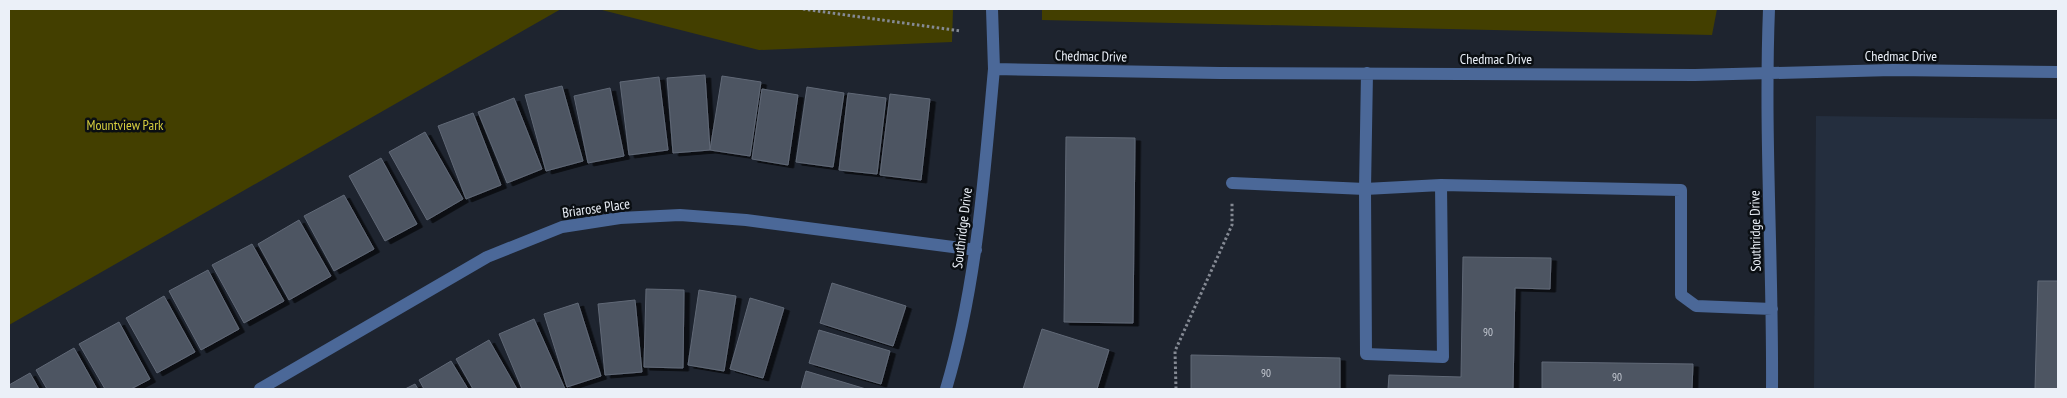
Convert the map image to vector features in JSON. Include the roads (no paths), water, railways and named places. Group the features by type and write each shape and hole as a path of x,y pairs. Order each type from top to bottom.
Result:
{"street":[{"path":"992,9 994,69"},
{"name":"Southridge Drive","path":"1769,9 1766,72 1772,309 1772,389"},
{"name":"Chedmac Drive","path":"994,69 1367,74 1695,75 1766,72 2058,72"},
{"name":"Southridge Drive","path":"946,389 954,363 976,250 994,69"},
{"path":"1367,74 1365,189 1366,354 1442,357 1441,185"},
{"path":"1232,184 1365,189 1441,185 1681,190 1681,295 1696,306 1772,309"},
{"name":"Briarose Place","path":"260,389 487,256 562,227 620,218 680,215 746,220 976,250"}],"park label":[{"name":"Mountview Park","path":"125,125"}]}
